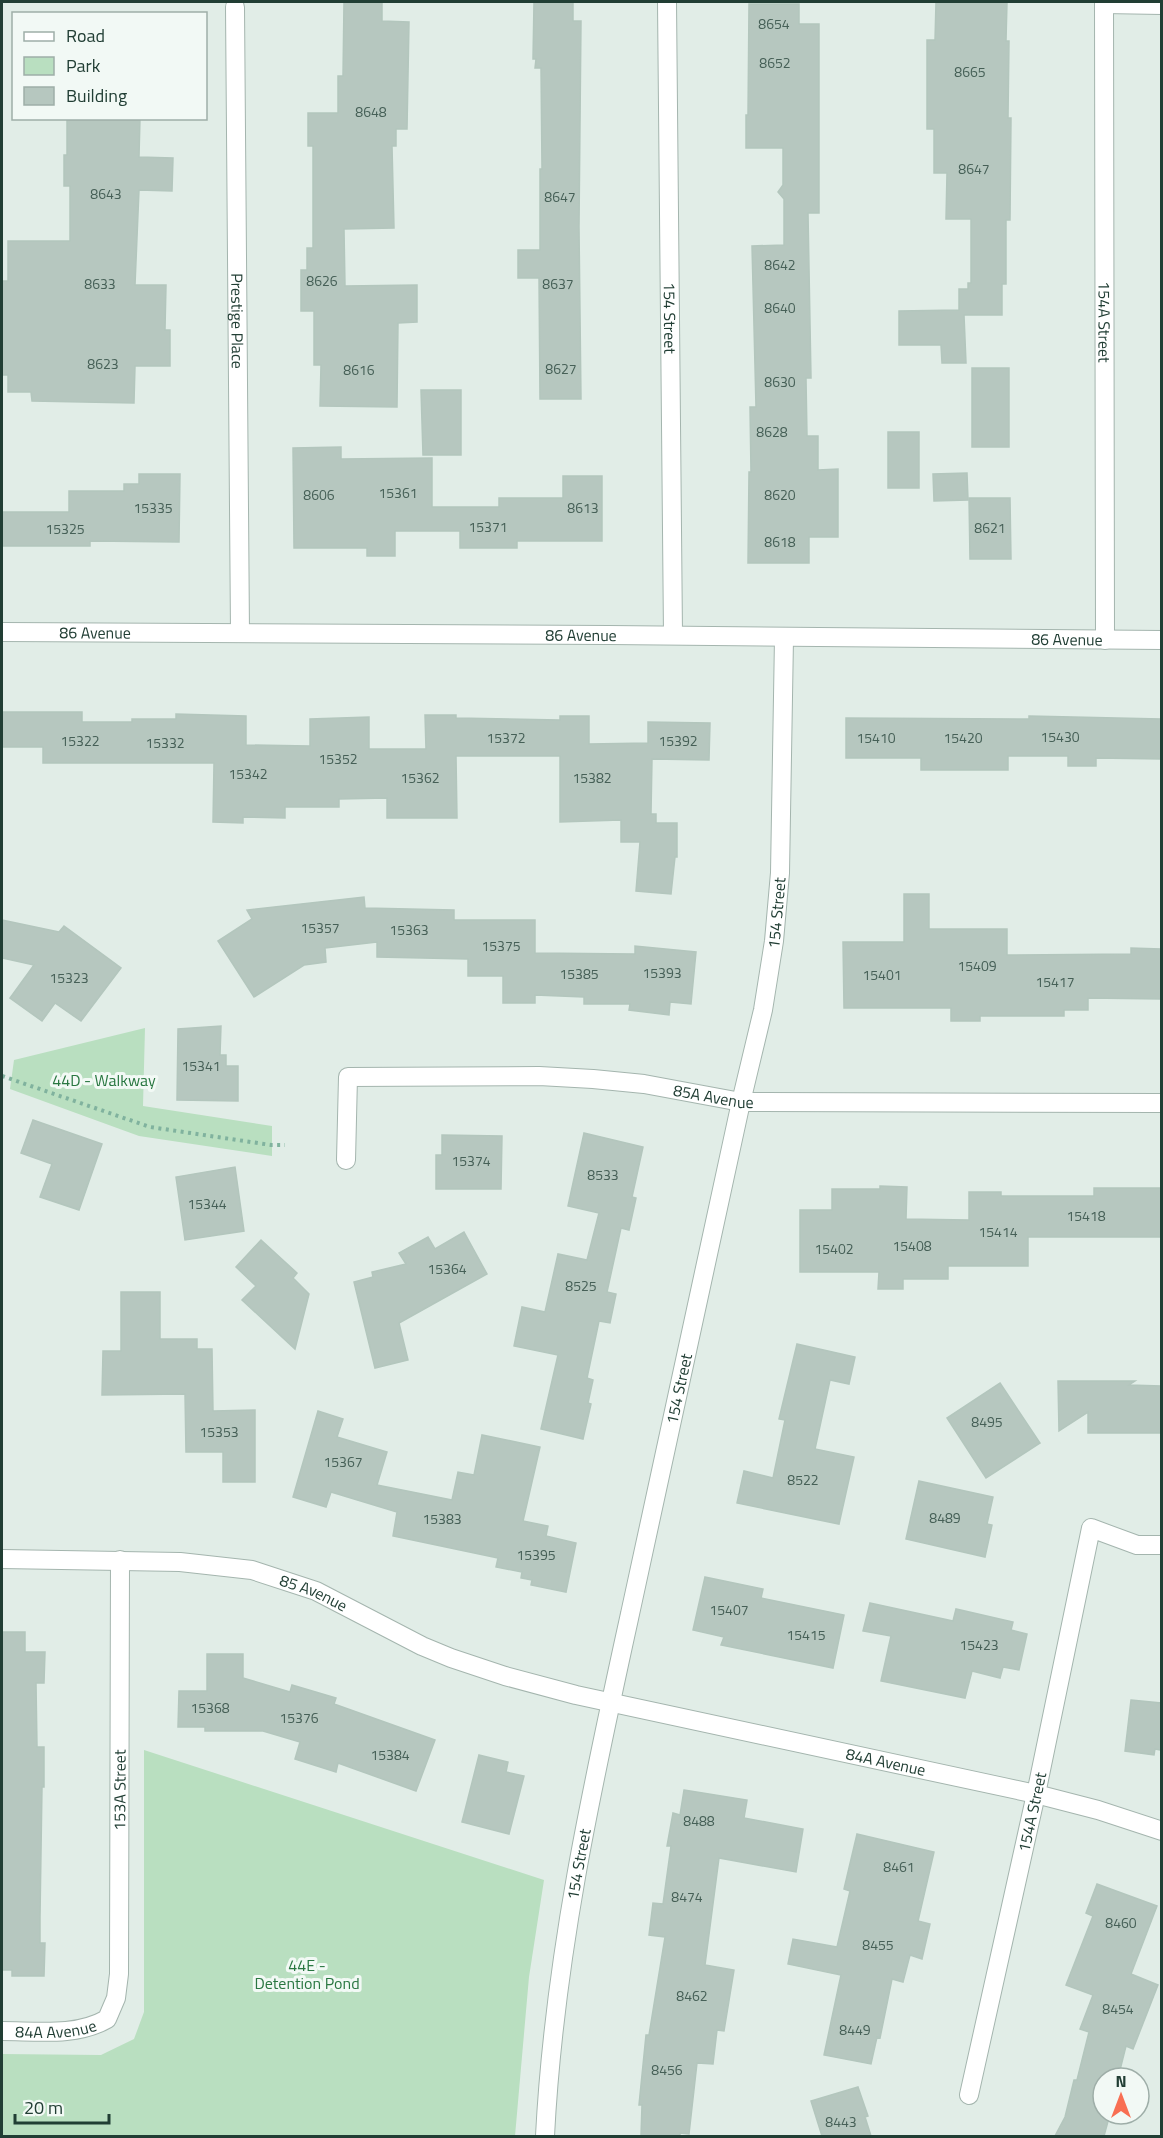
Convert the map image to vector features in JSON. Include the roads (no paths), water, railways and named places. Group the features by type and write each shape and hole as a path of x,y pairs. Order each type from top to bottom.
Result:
{"street":[{"name":"154 Street","path":"667,2 673,635"},
{"path":"1104,3 1161,5"},
{"name":"154A Street","path":"1104,3 1106,640"},
{"name":"Prestige Place","path":"234,8 240,633"},
{"name":"86 Avenue","path":"2,632 1161,640"},
{"name":"154 Street","path":"545,2136 554,2020 578,1860 610,1703 763,1010 774,941 780,873 784,638"},
{"name":"85A Avenue","path":"346,1160 348,1077 593,1078 644,1084 741,1102 1161,1103"},
{"name":"154A Street","path":"969,2095 1036,1794 1091,1528 1137,1545 1161,1545"},
{"name":"85 Avenue","path":"2,1559 120,1560 205,1564 252,1570 316,1591 422,1646 451,1658 533,1684 610,1703"},
{"name":"153A Street","path":"107,2019 116,1998 118,1974 120,1560"},
{"name":"84A Avenue","path":"610,1703 1036,1794 1098,1810 1161,1831"},
{"name":"84A Avenue","path":"2,2031 79,2029 92,2027 107,2019"}],"park label":[{"name":"44D - Walkway","path":"104,1080"},
{"name":"44E - Detention Pond","path":"307,1974"}]}
